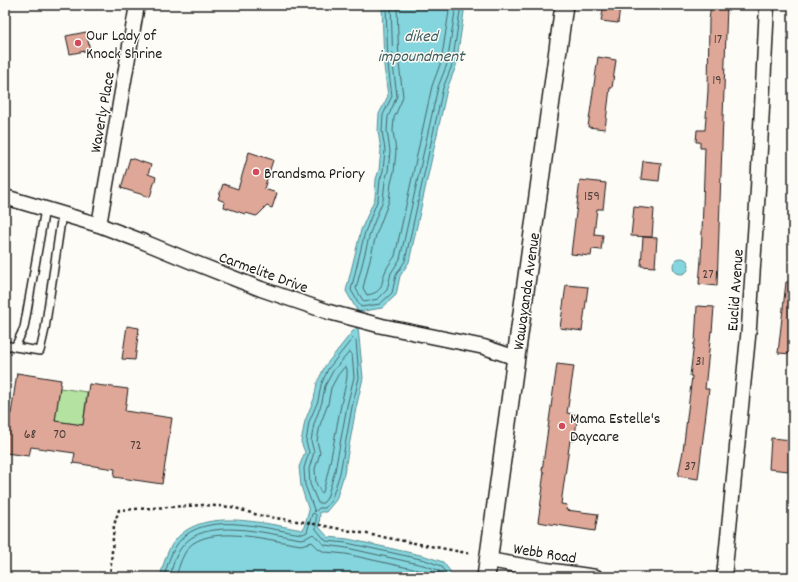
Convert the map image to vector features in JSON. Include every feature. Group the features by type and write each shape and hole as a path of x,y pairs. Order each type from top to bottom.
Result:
{"street":[{"name":"Waverly Place","path":"99,225 137,5"},
{"name":"Wawayanda Avenue","path":"486,577 564,5"},
{"name":"Euclid Avenue","path":"724,577 749,327 758,189 767,5"},
{"name":"Carmelite Drive","path":"5,197 99,225 261,289 329,312 382,326 484,347 516,358"},
{"name":"Webb Road","path":"489,560 575,576 596,577"}],"lane":[{"path":"16,347 24,328 45,209"},
{"path":"5,345 40,351 45,329 62,214"}],"path":[{"path":"110,577 114,524 119,510 203,505 232,507 261,516 329,526 472,554"}],"green space":[{"path":"60,388 87,392 83,425 55,421"}],"water":[{"name":"diked impoundment","path":"382,5 465,5 456,66 447,89 409,262 400,276 396,295 382,308 358,312 346,291 361,230 375,198 376,179 379,170 381,150 378,131 379,114 388,96 384,66"},
{"path":"681,258 688,263 689,266 684,273 681,274 674,269 673,266 678,259"},
{"path":"358,327 363,378 344,474 336,500 326,512 320,512 319,527 328,537 348,539 425,556 443,562 450,571 449,577 160,577 167,555 173,543 185,531 199,524 216,521 252,521 303,530 309,511 301,486 299,467 305,452 301,442 305,421 314,399 317,383 325,366 352,332"}],"building":[{"path":"604,5 620,6 618,23 601,21"},
{"path":"711,5 727,5 717,286 699,284 705,148 700,148 700,142 696,142 697,130 705,130 708,91 709,20"},
{"name":"Our Lady of Knock Shrine","path":"86,32 90,50 70,54 66,36"},
{"path":"598,57 616,60 612,88 610,88 605,129 588,127"},
{"name":"Brandsma Priory","path":"249,152 273,160 264,189 277,193 272,208 267,206 256,216 224,207 225,202 218,199 223,184 238,189"},
{"path":"130,158 151,165 148,174 156,177 150,197 121,188"},
{"path":"643,161 661,163 659,181 641,179"},
{"path":"580,180 606,183 603,209 597,209 594,234 603,235 601,250 592,249 591,256 571,254"},
{"path":"634,207 654,209 652,237 631,236"},
{"path":"643,237 657,238 655,267 641,266"},
{"path":"786,282 793,282 793,354 778,353"},
{"path":"566,285 588,287 582,331 560,328"},
{"path":"697,306 714,307 705,389 709,389 698,479 678,476 683,451 692,376 690,376 695,343"},
{"path":"127,326 139,328 135,360 122,359"},
{"path":"557,364 574,366 567,413 578,415 574,441 570,440 561,504 567,505 566,510 598,514 595,531 538,522 543,487 544,472 542,471"},
{"path":"17,373 61,380 55,421 83,425 89,384 128,389 125,411 172,418 162,484 114,477 115,469 73,463 75,453 31,447 29,456 5,453 5,413 11,414"},
{"path":"771,438 792,440 789,471 769,469"}],"place":[{"name":"Our Lady of Knock Shrine","path":"78,43"},
{"name":"Brandsma Priory","path":"256,172"},
{"name":"Mama Estelle's Daycare","path":"562,426"}]}
